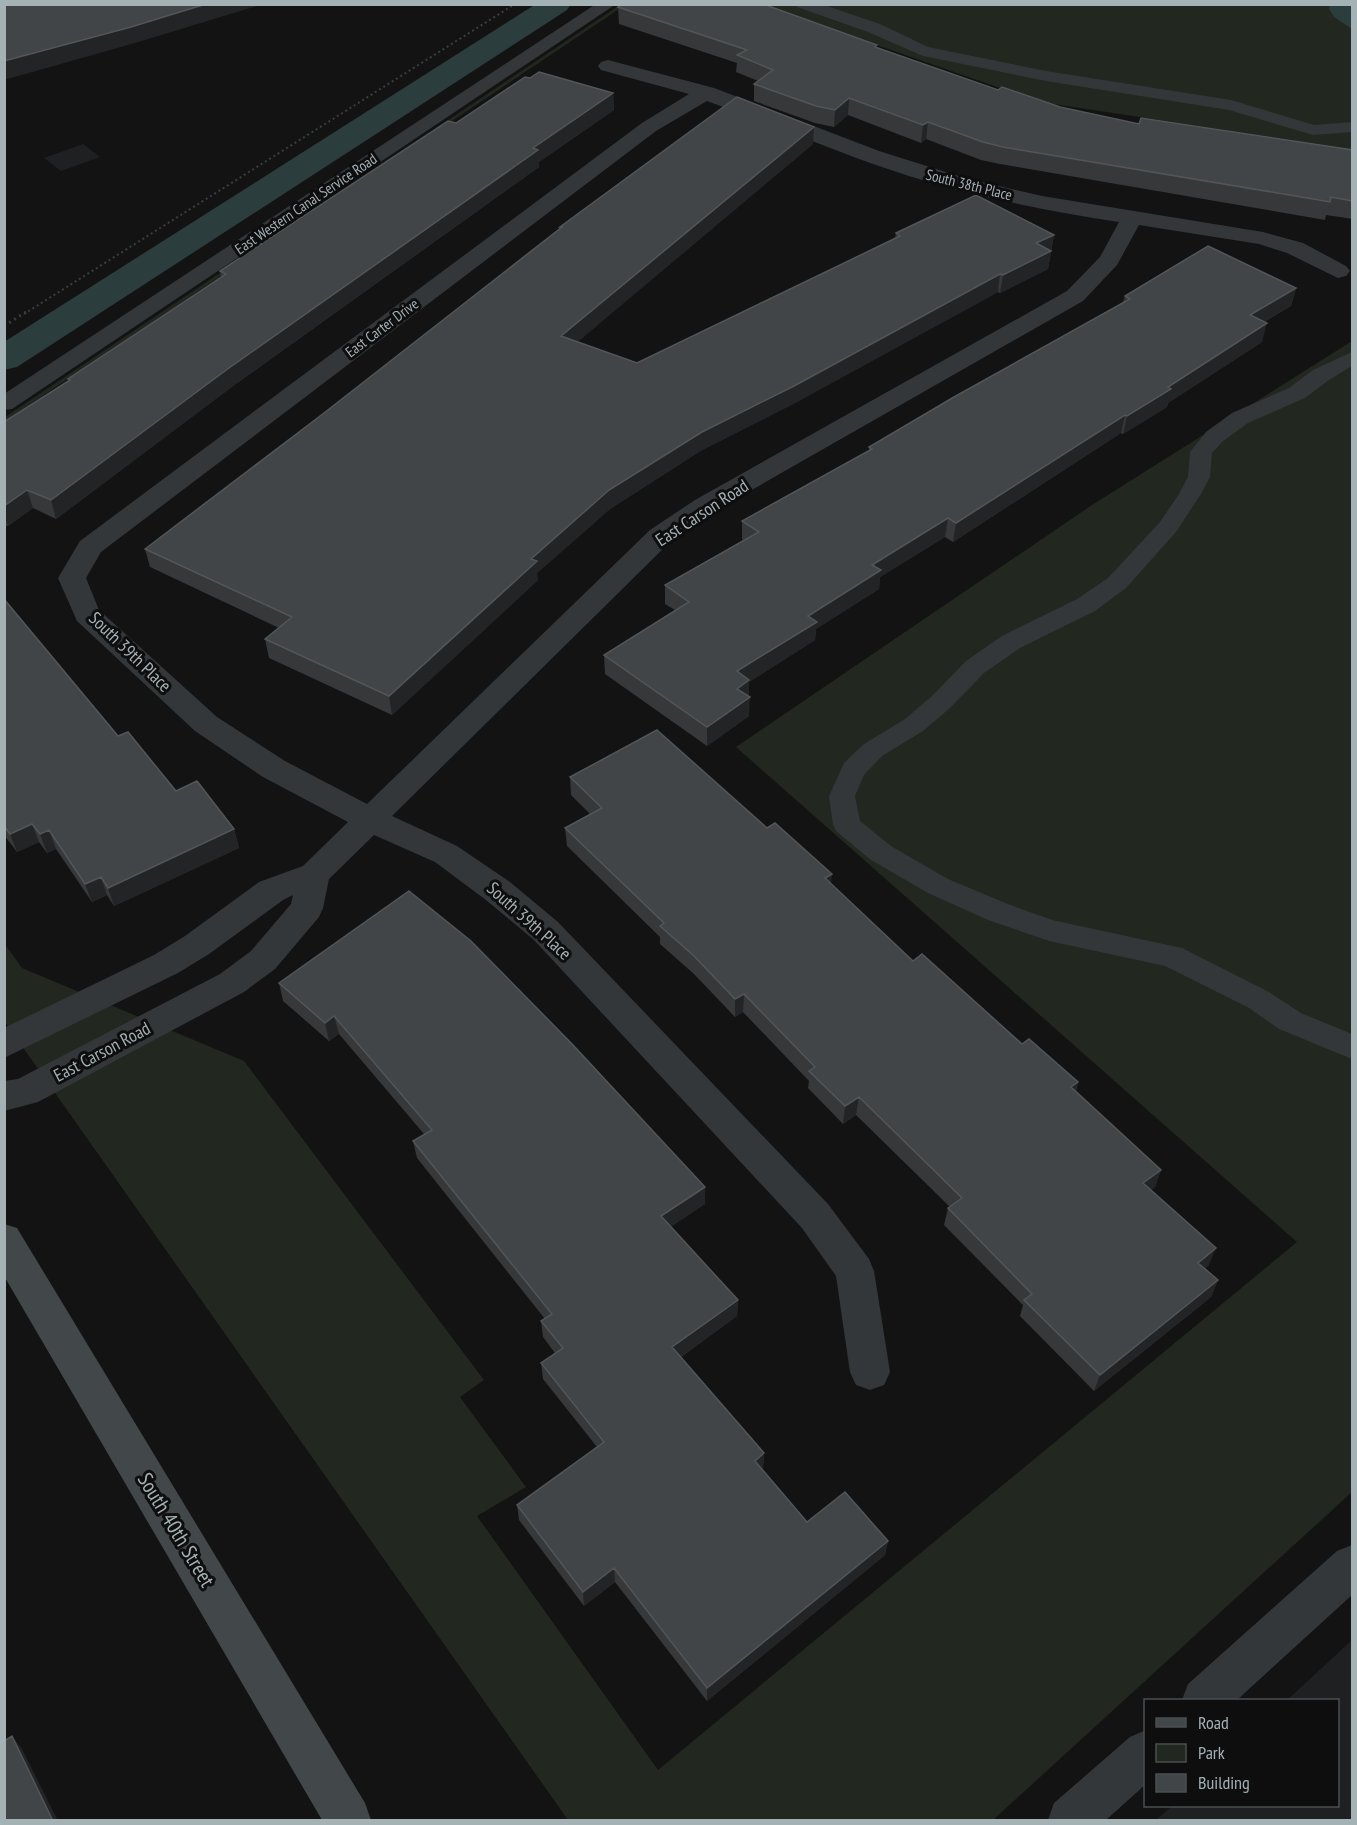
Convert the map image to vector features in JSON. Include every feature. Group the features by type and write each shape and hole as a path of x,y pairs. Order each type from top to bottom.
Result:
{"main road":[{"name":"South 40th Street","path":"4,1240 348,1821"}],"street":[{"name":"South 38th Place","path":"608,66 655,76 707,92 927,175 991,192 1253,236 1292,247 1338,271"},
{"name":"East Carter Drive","path":"72,578 90,547 649,128 707,92"},
{"name":"East Carson Road","path":"4,1044 166,964 197,945 271,891 314,874 660,536 704,506 1075,296 1100,274 1114,257 1132,216"},
{"name":"South 39th Place","path":"72,578 87,614 206,724 274,769 371,820 446,854 498,891 546,931 814,1216 855,1271 870,1372"},
{"name":"East Carson Road","path":"4,1096 25,1092 232,983 263,960 307,908 314,874"},
{"path":"166,964 197,1001"},
{"path":"1206,1699 1353,1566"},
{"path":"1071,1821 1144,1755"}],"lane":[{"name":"East Western Canal Service Road","path":"4,405 608,4"},
{"path":"803,4 874,28 923,51 1046,76 1231,105 1313,130 1334,130 1353,126"},
{"path":"1353,358 1321,375 1297,393 1240,418 1214,437 1201,452 1199,477 1190,494 1168,527 1117,583 1086,605 1011,642 975,667 941,702 914,725 873,750 853,770 842,795 847,825 880,853 938,886 998,912 1049,930 1172,956 1259,1000 1290,1021 1353,1047"}],"path":[{"path":"4,326 514,4"}],"shaded area":[{"path":"1330,5 1352,5 1352,29 1334,17 1329,9"},
{"path":"83,144 100,157 61,171 44,158"},
{"path":"1352,1640 1352,1820 1156,1820 1171,1807 1339,1807 1339,1699 1288,1699"}],"green space":[{"path":"620,5 625,5 5,421 5,417"},
{"path":"762,5 1352,5 1352,149 1040,102"},
{"path":"1352,341 1352,1492 993,1820 568,1820 5,1022 4,943 22,968 244,1061 484,1380 460,1397 526,1487 477,1516 658,1770 1297,1242 736,747 1092,505"}],"building":[{"path":"4,4 206,4 4,61"},
{"path":"623,4 763,4 877,45 875,47 998,90 1002,87 1060,107 1139,124 1141,118 1353,150 1353,201 1331,197 1330,202 1003,147 928,122 923,125 849,98 835,110 816,106 754,84 773,70 737,55 747,50 618,7"},
{"path":"539,72 613,93 533,148 538,150 229,368 51,500 27,490 4,506 4,422 226,274 220,271 448,121 456,123 525,77 530,78"},
{"path":"737,97 814,127 561,336 637,363 900,236 896,233 976,195 1054,235 1036,243 1051,251 1003,275 1000,274 794,386 702,432 609,490 531,559 537,561 389,696 265,639 292,617 145,549 324,413 562,227 560,227"},
{"path":"1208,246 1296,288 1250,315 1267,323 1168,387 1171,389 1127,416 1125,415 956,523 948,518 872,565 881,570 808,616 817,622 737,671 749,680 737,689 750,697 707,727 604,655 689,602 665,585 759,532 742,521 872,449 869,447 954,397 1130,299 1125,296"},
{"path":"4,599 118,736 128,732 176,791 197,781 234,829 108,888 101,877 85,884 49,830 40,834 32,824 10,834 4,826"},
{"path":"657,730 767,828 775,823 832,874 825,878 913,961 922,954 1022,1044 1029,1039 1078,1082 1071,1087 1161,1170 1143,1183 1216,1248 1198,1263 1218,1280 1100,1375 1024,1300 1032,1294 948,1208 962,1198 859,1097 845,1106 809,1071 815,1067 744,994 735,999 694,956 660,926 664,923 565,828 602,808 570,777"},
{"path":"409,891 471,941 573,1045 705,1187 661,1216 738,1300 672,1347 764,1453 755,1461 807,1522 845,1492 888,1541 707,1688 614,1568 583,1592 517,1505 604,1442 541,1363 563,1348 541,1321 552,1314 413,1141 432,1130 334,1016 325,1023 279,983"},
{"path":"12,1736 53,1821 4,1821 4,1741"}],"waterway":[{"path":"4,359 557,4"}]}
